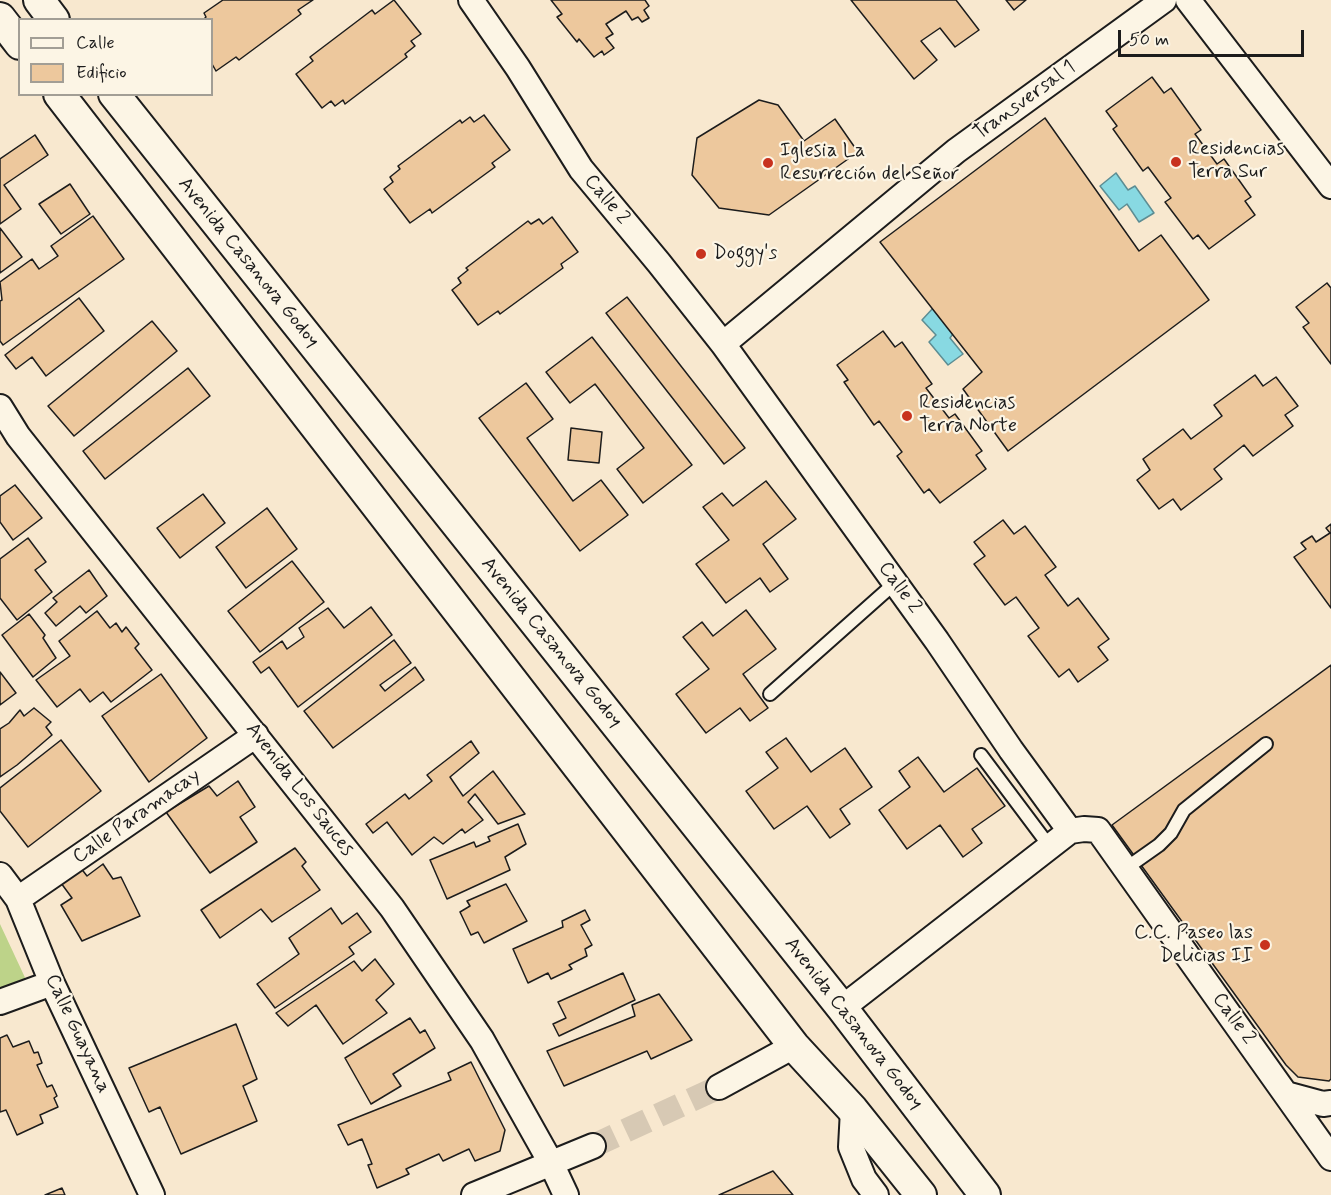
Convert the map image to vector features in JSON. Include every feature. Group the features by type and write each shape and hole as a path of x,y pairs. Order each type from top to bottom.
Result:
{"street":[{"path":"39,0 52,18"},
{"name":"Calle 2","path":"471,0 518,68 581,169 723,344 937,641 1011,750 1070,831 1098,830 1331,1158"},
{"name":"Transversal 1","path":"723,344 956,151 1164,0"},
{"path":"1188,0 1331,186"},
{"path":"0,18 18,41"},
{"path":"61,96 794,1046 853,1110 921,1195"},
{"name":"Avenida Casanova Godoy","path":"116,96 842,1008 985,1195"},
{"name":"Avenida Los Sauces","path":"0,407 9,443 256,735 392,908 482,1040 552,1163 566,1195"},
{"name":"Calle Paramacay","path":"18,899 256,735"},
{"path":"842,1008 1070,831"},
{"name":"Calle Guayana","path":"0,875 18,899 52,983 152,1195"},
{"path":"0,1002 52,983"},
{"path":"719,1087 794,1046"},
{"path":"1286,1094 1323,1104 1331,1103"},
{"path":"853,1110 851,1147 864,1179 876,1195"},
{"path":"474,1195 593,1146"}],"lane":[{"path":"770,694 895,583"},
{"path":"1125,869 1159,845 1171,833 1184,810 1266,744"},
{"path":"981,755 1050,847"}],"green space":[{"path":"0,924 28,984 0,994"}],"water":[{"path":"1116,173 1128,190 1135,186 1154,213 1139,222 1127,204 1119,210 1100,186"},
{"path":"934,307 955,331 950,338 963,354 948,365 929,342 936,335 922,320"}],"building":[{"path":"223,0 313,0 298,10 301,14 239,60 236,57 216,71 213,66 213,18 205,18 204,13"},
{"path":"394,0 421,34 411,41 415,46 405,54 407,57 345,104 343,100 335,106 331,101 322,108 296,74 313,61 310,57 372,10 375,14"},
{"path":"551,0 645,0 649,6 644,10 649,18 642,22 638,17 632,20 626,11 606,24 613,34 606,38 614,48 604,55 602,51 594,57 579,39 577,42 557,17 562,14"},
{"path":"851,0 956,0 979,30 955,47 940,28 921,41 937,60 914,79"},
{"path":"1006,0 1026,0 1014,10"},
{"name":"Residencias Terra Sur","path":"1152,77 1164,93 1171,88 1201,130 1195,134 1217,164 1224,159 1251,197 1245,201 1255,215 1209,249 1198,235 1193,239 1165,202 1171,198 1148,167 1143,171 1113,129 1117,126 1106,111"},
{"name":"Iglesia La Resurreción del Señor","path":"759,100 778,105 804,141 835,119 858,152 769,215 719,208 692,175 697,138"},
{"path":"484,115 510,150 492,163 495,167 432,213 430,209 410,223 384,189 393,182 390,177 400,169 398,166 460,120 462,123 470,117 474,122"},
{"path":"1045,118 1139,251 1161,235 1209,300 1008,451 963,389 982,372 880,242"},
{"path":"35,135 48,155 4,185 21,209 0,224 0,159"},
{"path":"70,184 90,214 61,234 39,204"},
{"path":"93,216 124,259 3,345 0,341 0,301 2,300 0,282 32,259 39,269 58,256 51,246"},
{"path":"552,217 578,252 561,264 563,268 500,314 498,311 478,325 452,290 461,283 458,278 468,270 466,268 528,221 531,224 539,219 543,224"},
{"path":"0,228 22,257 0,273"},
{"path":"1327,283 1331,288 1331,364 1303,327 1309,323 1296,307"},
{"path":"627,297 745,448 724,464 606,313"},
{"path":"79,298 104,331 46,376 32,357 16,369 5,355"},
{"path":"152,321 177,351 74,436 48,406"},
{"name":"Residencias Terra Norte","path":"883,331 895,347 902,342 932,384 926,388 949,418 955,414 982,451 976,455 986,469 940,503 929,489 924,493 897,456 902,452 879,421 874,425 844,382 848,380 837,365"},
{"path":"592,337 692,465 643,503 617,469 644,448 595,384 570,403 546,372"},
{"path":"188,368 210,396 105,479 83,451"},
{"path":"1255,375 1263,386 1276,377 1298,406 1285,415 1293,426 1253,456 1244,445 1214,469 1222,479 1181,510 1173,499 1159,509 1137,480 1150,470 1143,459 1183,429 1191,439 1222,416 1214,405"},
{"path":"526,383 553,419 527,438 573,501 601,480 628,515 580,551 479,418"},
{"path":"571,428 602,432 599,463 568,460"},
{"path":"766,481 796,519 763,544 788,579 770,592 760,578 726,603 696,564 729,540 703,507 722,493 733,506"},
{"path":"15,485 42,518 13,540 0,522 0,496"},
{"path":"203,494 225,523 180,558 157,528"},
{"path":"267,508 297,549 246,588 216,547"},
{"path":"1003,520 1014,534 1025,526 1056,567 1045,575 1068,606 1078,598 1109,639 1098,647 1108,660 1078,682 1069,669 1059,677 1028,636 1039,628 1016,597 1005,605 974,564 985,556 974,542"},
{"path":"1331,524 1331,608 1294,557 1306,549 1301,543 1312,536 1316,542 1330,533 1326,528"},
{"path":"28,538 46,562 35,570 52,592 17,620 0,598 0,559"},
{"path":"292,561 324,602 260,652 228,611"},
{"path":"89,570 107,596 86,613 80,606 56,626 45,613 57,602 53,598"},
{"path":"371,607 392,635 298,707 269,667 261,673 253,662 282,641 287,649 304,637 299,628 328,608 344,628"},
{"path":"746,610 776,649 743,674 768,708 750,721 740,708 706,733 676,694 709,669 683,637 702,622 713,636"},
{"path":"97,611 110,628 116,623 122,632 126,627 139,644 135,648 152,670 111,702 103,692 90,702 80,689 57,707 36,680 70,656 59,641"},
{"path":"29,614 45,635 43,638 56,658 33,677 2,635"},
{"path":"394,640 411,663 380,685 385,691 415,667 424,680 333,748 304,711"},
{"name":"C.C. Paseo las Delicias II","path":"1331,665 1331,1079 1329,1081 1298,1077 1286,1065 1112,825"},
{"path":"0,672 16,693 0,705"},
{"path":"161,674 207,738 149,782 102,716"},
{"path":"34,708 51,722 46,727 52,735 0,777 0,729 9,723 20,710 24,716"},
{"path":"786,738 811,772 845,748 872,787 840,809 850,824 830,838 807,806 774,829 746,791 778,768 766,752"},
{"path":"61,740 101,791 28,847 0,811 0,788"},
{"path":"471,741 479,753 450,777 463,796 493,771 525,814 498,824 475,794 468,802 483,820 465,833 462,829 443,844 434,837 412,855 387,822 373,833 366,824 405,794 409,799 432,781 427,775"},
{"path":"918,757 944,792 977,768 1005,806 972,829 982,843 963,857 940,825 907,849 879,810 910,787 899,771"},
{"path":"238,781 255,807 240,817 257,842 210,873 166,812 209,786 217,796"},
{"path":"518,824 526,844 505,857 510,870 447,899 430,860 474,842 476,847 490,841 488,837"},
{"path":"295,848 306,862 302,866 320,890 272,922 261,909 220,938 201,910"},
{"path":"103,864 113,879 121,877 140,916 82,941 61,905 72,898 61,883 80,867 87,876"},
{"path":"506,884 527,921 484,943 478,932 471,935 460,912 470,906 467,901"},
{"path":"331,908 342,924 357,913 371,932 349,947 354,954 275,1008 257,984 299,954 289,938"},
{"path":"585,910 590,920 581,925 592,945 585,949 587,956 569,965 572,969 551,979 548,973 528,983 513,949 563,927 562,921"},
{"path":"375,959 394,984 376,1000 387,1013 343,1044 316,1005 288,1026 276,1013 354,961 362,971"},
{"path":"623,973 635,1000 559,1036 553,1024 566,1018 558,1002"},
{"path":"659,994 692,1040 651,1059 647,1051 564,1086 547,1051 635,1016 632,1005"},
{"path":"410,1018 420,1033 425,1030 435,1048 393,1074 401,1086 371,1104 345,1058"},
{"path":"236,1024 257,1079 243,1086 257,1121 181,1154 160,1107 149,1112 129,1068"},
{"path":"7,1035 13,1047 29,1041 34,1053 38,1052 42,1063 37,1065 47,1087 52,1085 57,1096 54,1098 58,1107 40,1115 43,1123 17,1135 6,1110 0,1112 0,1038"},
{"path":"471,1062 505,1130 500,1151 475,1161 469,1149 443,1161 439,1154 406,1169 409,1174 377,1188 368,1165 372,1164 362,1139 348,1145 338,1125 451,1080 448,1073"},
{"path":"773,1171 793,1195 719,1195"},
{"path":"62,1188 65,1195 45,1195"}],"tunnel":[{"path":"593,1146 719,1087"}],"place":[{"name":"Residencias Terra Sur","path":"1176,162"},
{"name":"Iglesia La Resurreción del Señor","path":"768,163"},
{"name":"Doggy's","path":"701,254"},
{"name":"Residencias Terra Norte","path":"907,416"},
{"name":"C.C. Paseo las Delicias II","path":"1265,945"}]}
